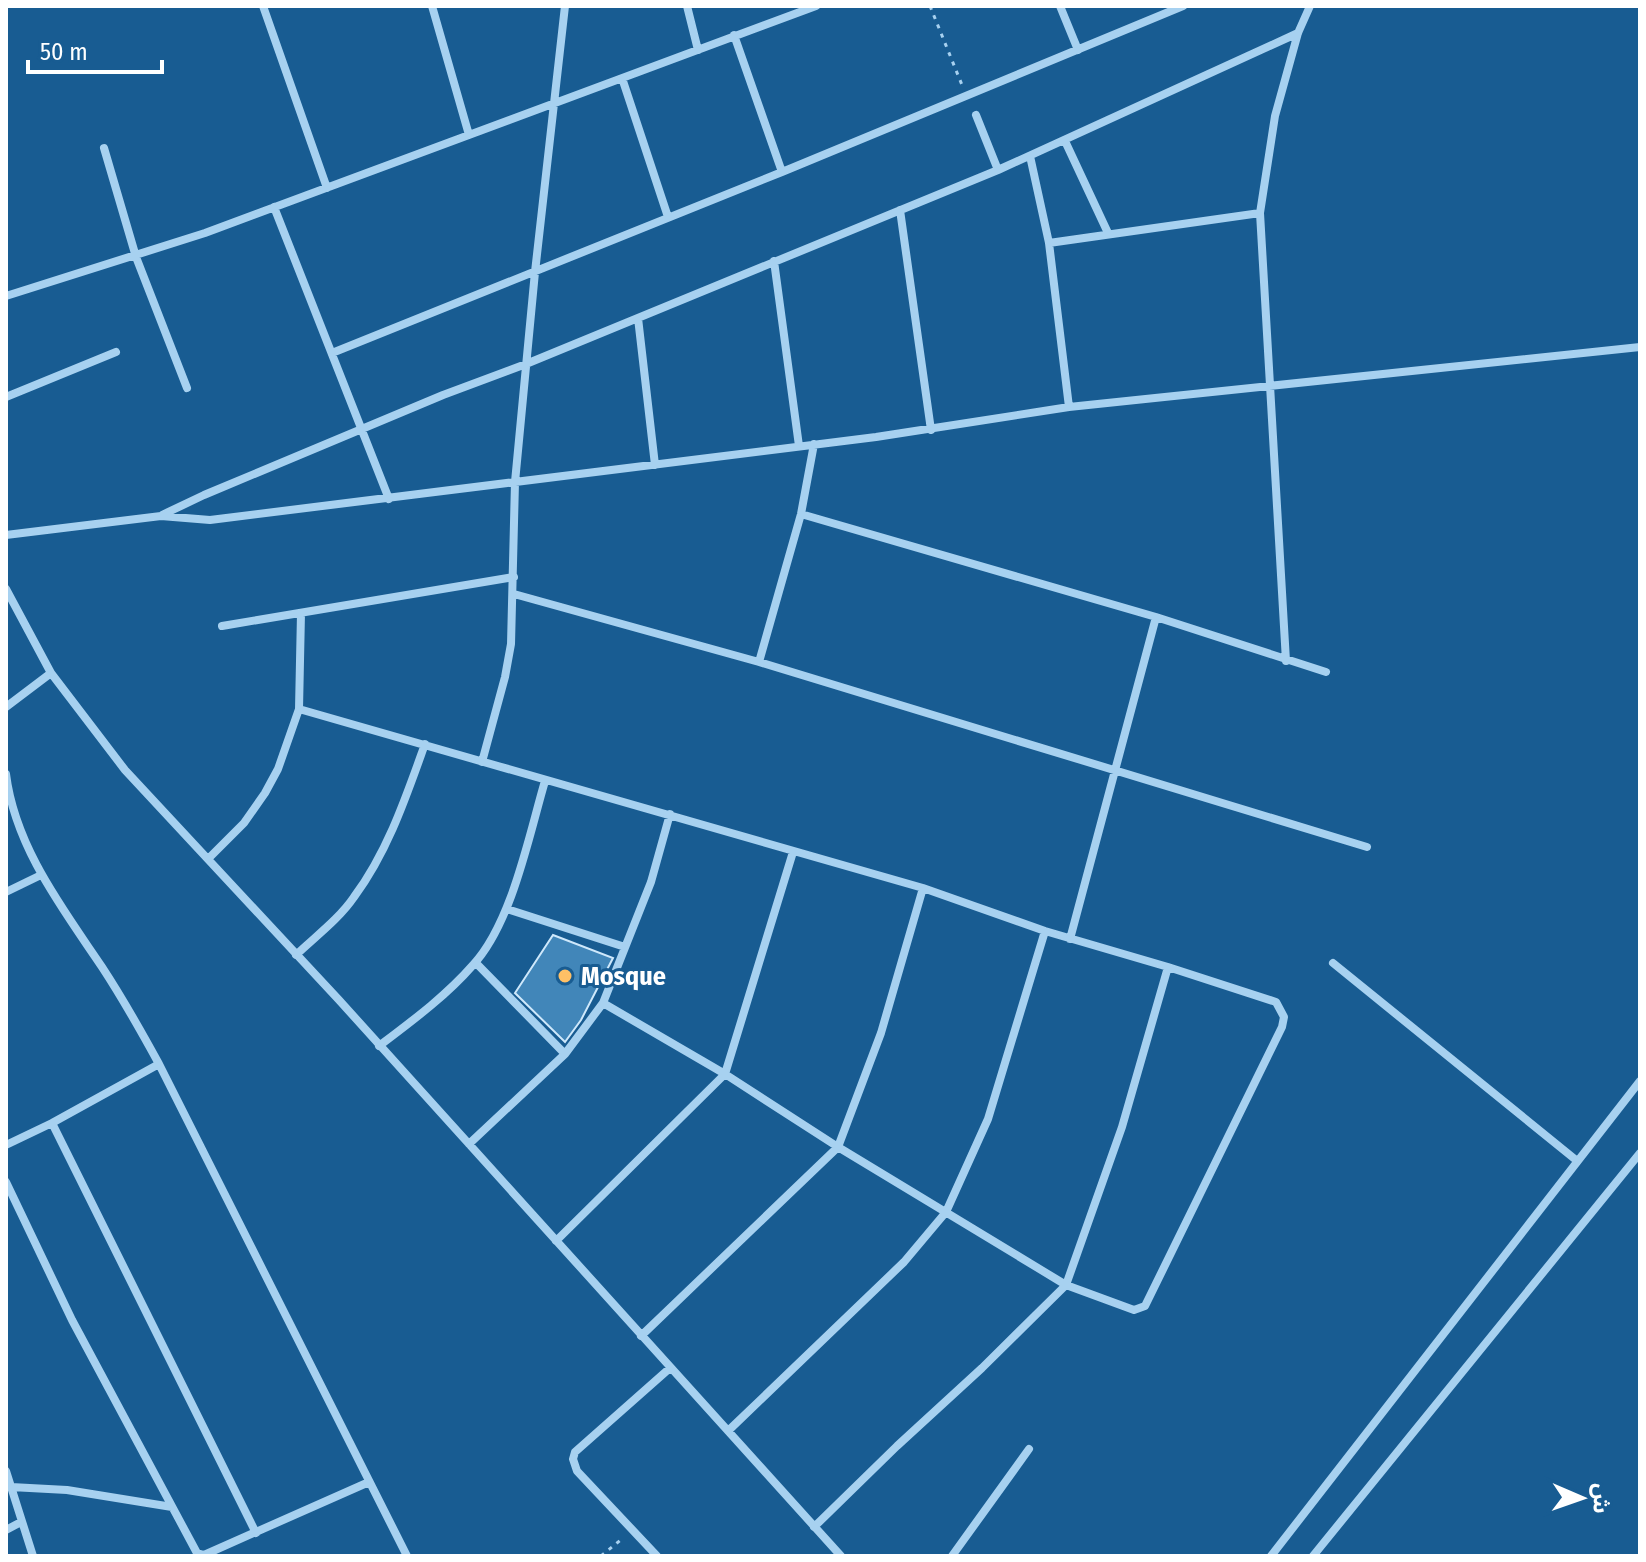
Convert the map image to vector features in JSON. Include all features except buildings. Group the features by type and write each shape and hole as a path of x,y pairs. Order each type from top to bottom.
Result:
{"street":[{"path":"263,6 327,188"},
{"path":"432,6 469,135"},
{"path":"482,762 511,644 515,482 565,6"},
{"path":"687,6 698,50"},
{"path":"6,296 136,257 816,6"},
{"path":"1060,6 1078,50"},
{"path":"332,353 1183,6"},
{"path":"1286,661 1260,213 1275,116 1298,33 1310,6"},
{"path":"161,516 443,395 526,364 998,170 1298,33"},
{"path":"734,35 782,172"},
{"path":"622,78 668,217"},
{"path":"976,115 998,170"},
{"path":"1065,141 1108,233"},
{"path":"104,148 136,257 187,388"},
{"path":"1030,156 1049,243 1069,407"},
{"path":"274,207 389,499"},
{"path":"900,210 931,430"},
{"path":"1049,243 1260,213"},
{"path":"774,261 799,446"},
{"path":"638,318 655,465"},
{"path":"6,535 161,516 210,520 931,430 1069,407 1640,347"},
{"path":"6,397 116,352"},
{"path":"759,662 801,514 814,444"},
{"path":"801,514 1156,617 1326,672"},
{"path":"222,626 514,577"},
{"path":"6,589 51,673 125,770 209,858 841,1556"},
{"path":"514,594 759,662 1367,847"},
{"path":"209,858 244,823 278,769 299,709 301,613"},
{"path":"1070,939 1156,617"},
{"path":"6,707 51,673"},
{"path":"299,709 923,888 1045,931 1276,1002 1284,1017 1282,1027 1145,1306 1134,1310 1066,1285 838,1147 725,1074 603,1003"},
{"path":"296,955 342,911 368,875 393,833 425,744"},
{"path":"6,774 18,821 41,875 125,1003 159,1064 407,1556"},
{"path":"379,1046 430,1007 476,963 507,909 545,781"},
{"path":"469,1144 565,1054 603,1003 651,882 670,814"},
{"path":"556,1241 725,1074 793,852"},
{"path":"6,892 41,875"},
{"path":"641,1336 838,1147 881,1033 923,888"},
{"path":"507,909 625,947"},
{"path":"728,1431 904,1262 946,1212 988,1119 1045,931"},
{"path":"476,963 565,1054"},
{"path":"1333,963 1576,1160"},
{"path":"814,1527 1066,1285 1122,1127 1168,967"},
{"path":"6,1145 159,1064"},
{"path":"1271,1556 1640,1081"},
{"path":"52,1123 256,1533"},
{"path":"1313,1556 1640,1153"},
{"path":"6,1182 72,1320 197,1553 200,1555 256,1533 369,1482"},
{"path":"657,1556 577,1471 573,1459 575,1452 670,1368"},
{"path":"952,1556 1029,1449"},
{"path":"6,1471 33,1556"},
{"path":"11,1487 67,1490 172,1507"},
{"path":"6,1530 21,1522"}],"path":[{"path":"930,6 967,96"},
{"path":"601,1556 633,1530"}],"place":[{"name":"Mosque","path":"565,976"}]}
